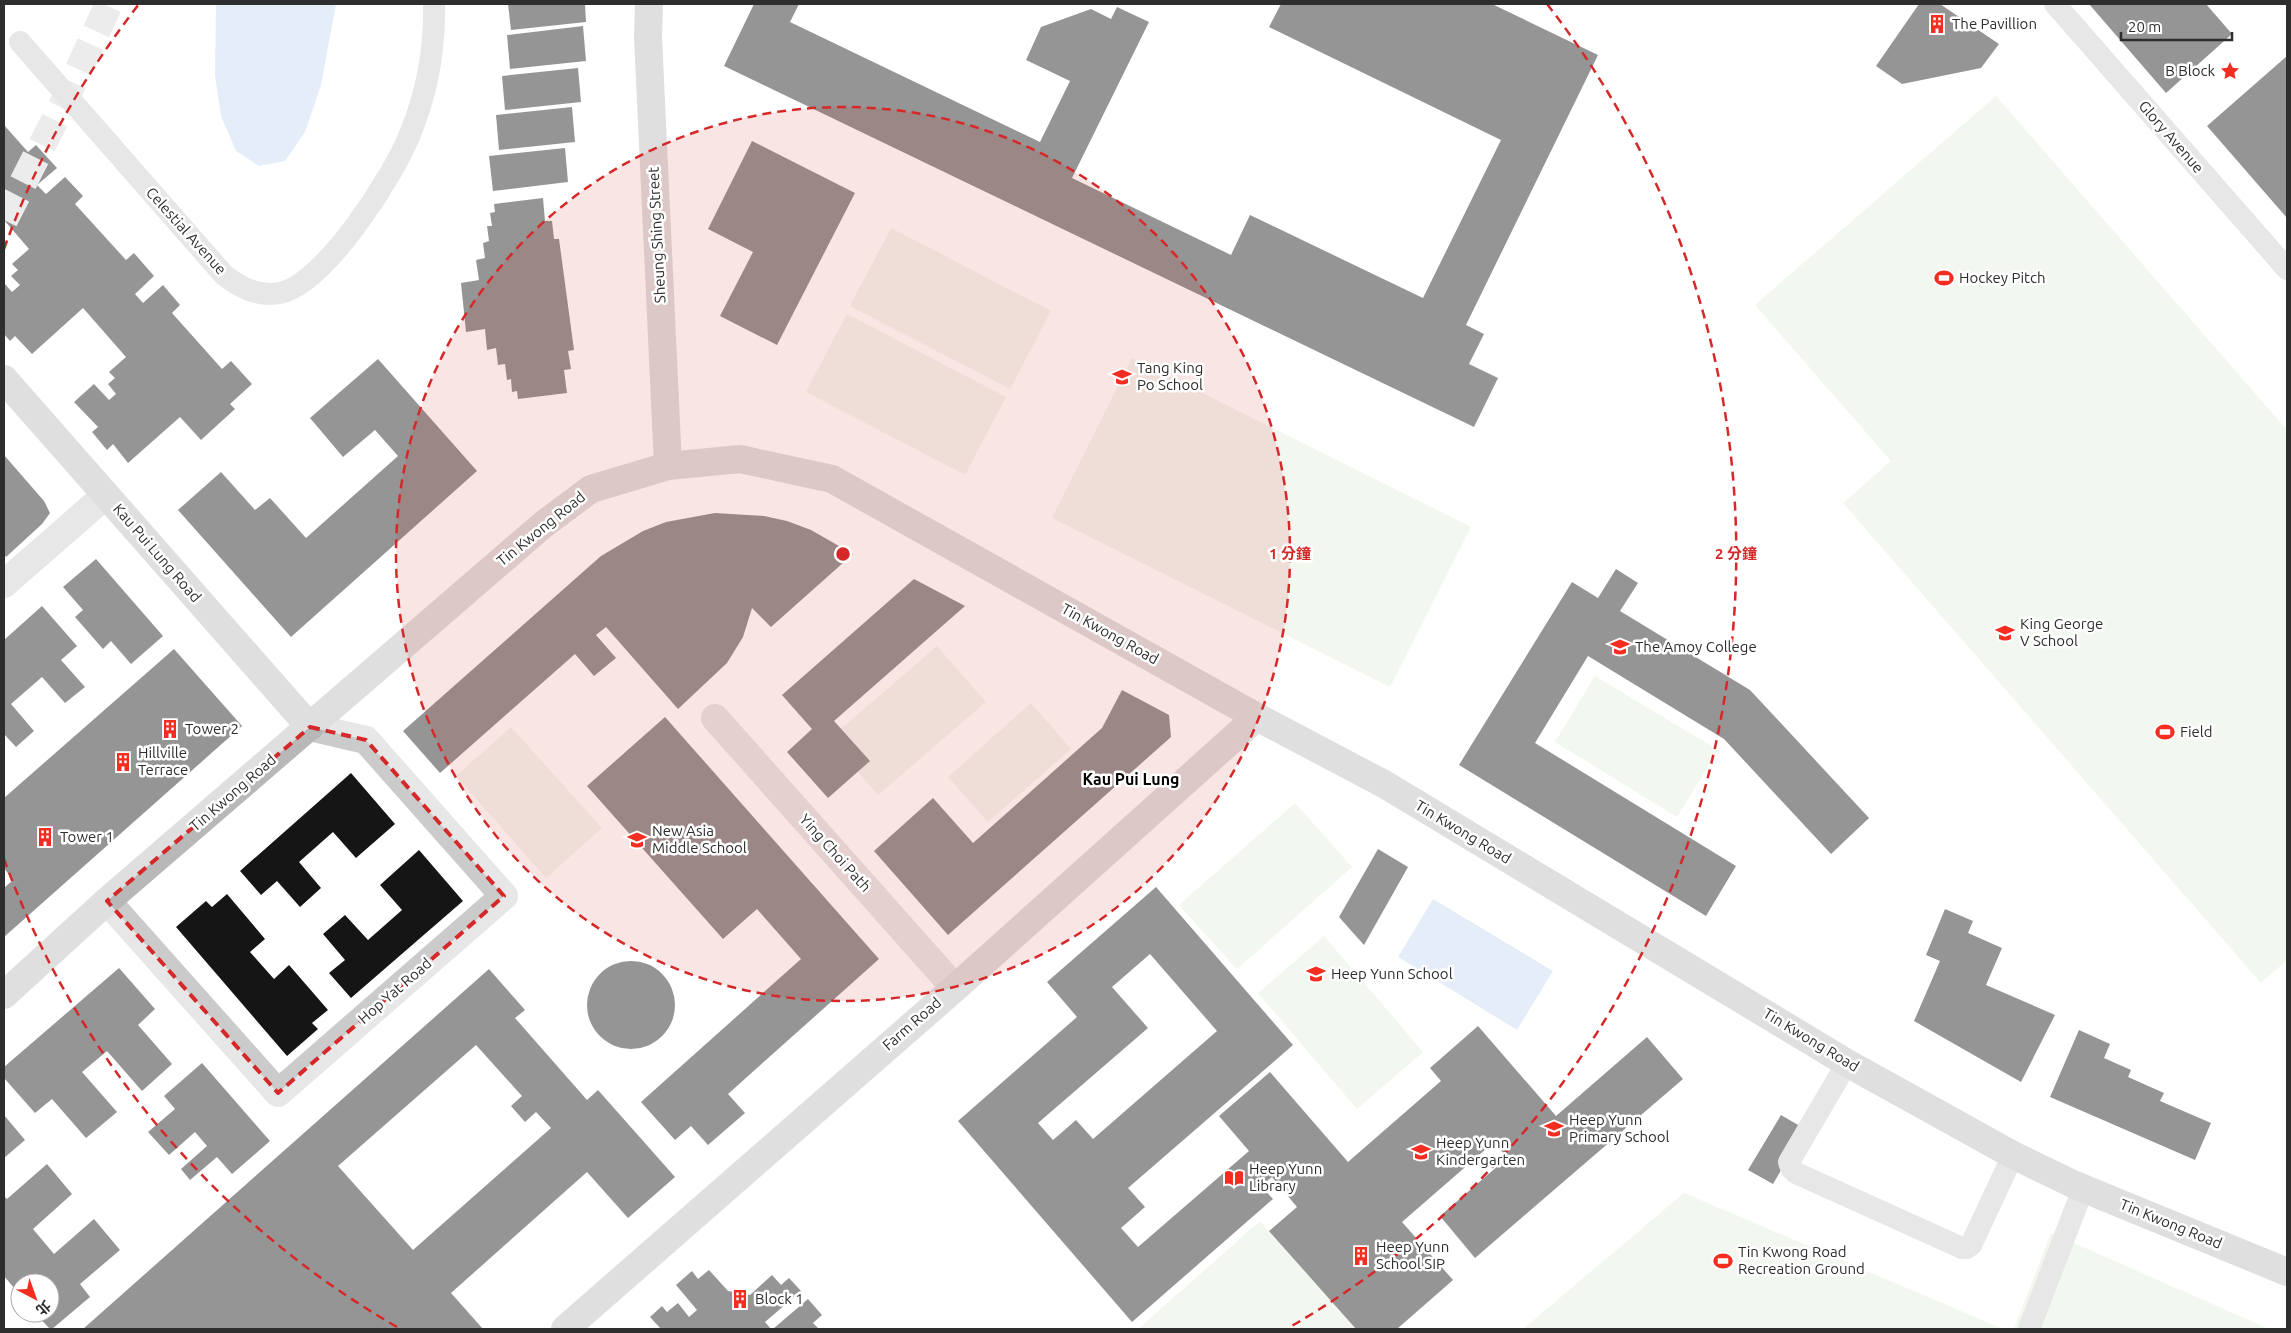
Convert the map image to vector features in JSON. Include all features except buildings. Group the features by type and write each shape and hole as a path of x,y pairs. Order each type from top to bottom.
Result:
{"street":[{"name":"Sheung Shing Street","path":"650,4 649,46 668,466"},
{"name":"Kau Pui Lung Road","path":"4,379 310,727"},
{"name":"Tin Kwong Road","path":"4,995 107,901 544,524 591,488 668,466 740,458 832,479 1257,717 1384,784 1847,1063 2013,1155 2083,1189 2287,1272"},
{"path":"4,584 106,494"},
{"name":"Farm Road","path":"565,1329 954,988 1257,717"},
{"name":"Ying Choi Path","path":"715,718 954,988"},
{"name":"Hop Yat Road","path":"107,901 278,1092 504,896 366,740 310,727"}],"lane":[{"name":"Celestial Avenue","path":"20,42 224,275 239,286 253,292 282,293 296,286 310,275 334,251 360,221 383,188 410,134 427,78 432,50 434,4"},
{"name":"Glory Avenue","path":"2055,4 2287,269"},
{"path":"1847,1063 1789,1162 1791,1168 1796,1172 1962,1248 1968,1248 2013,1155"},
{"path":"2028,1329 2083,1189"}],"highlighted area":[{"path":"310,727 366,740 504,896 278,1093 107,901"}],"green space":[{"name":"Field","path":"1996,96 2287,430 2287,960 2261,983 1843,503 1891,461 1755,305"},
{"path":"891,228 1051,311 1010,389 850,306"},
{"path":"847,314 1006,397 965,475 806,392"},
{"path":"1132,358 1471,527 1390,687 1052,518"},
{"path":"937,646 986,702 878,795 829,739"},
{"path":"1595,676 1718,750 1677,817 1555,742"},
{"path":"1031,703 1071,749 988,822 948,777"},
{"path":"511,727 602,828 546,878 456,776"},
{"path":"1295,803 1352,867 1237,969 1179,905"},
{"path":"1324,936 1423,1052 1357,1109 1258,993"},
{"name":"Tin Kwong Road Recreation Ground","path":"1684,1193 2003,1329 1523,1329"},
{"path":"1260,1221 1356,1329 1138,1329"},
{"path":"2051,1233 2269,1329 2014,1329"}],"water":[{"path":"216,4 336,4 321,85 305,132 285,161 259,166 236,151 221,116 215,76"},
{"path":"1433,899 1553,971 1517,1030 1398,957"}],"tunnel":[{"path":"4,220 62,106 109,4"}],"place":[{"name":"The Pavillion","path":"1937,24"},
{"name":"B Block","path":"2230,71"},
{"name":"Hockey Pitch","path":"1944,278"},
{"name":"Tang King Po School","path":"1122,377"},
{"name":"King George V School","path":"2005,633"},
{"name":"The Amoy College","path":"1620,647"},
{"name":"Tower 2","path":"170,729"},
{"name":"Field","path":"2165,732"},
{"name":"Hillville Terrace","path":"123,762"},
{"name":"Tower 1","path":"45,837"},
{"name":"New Asia Middle School","path":"637,840"},
{"name":"Heep Yunn School","path":"1316,974"},
{"name":"Heep Yunn Primary School","path":"1554,1129"},
{"name":"Heep Yunn Kindergarten","path":"1421,1152"},
{"name":"Heep Yunn Library","path":"1234,1178"},
{"name":"Heep Yunn School SIP","path":"1361,1256"},
{"name":"Tin Kwong Road Recreation Ground","path":"1723,1261"},
{"name":"Block 1","path":"740,1299"}],"district":[{"name":"Kau Pui Lung","path":"1131,779"}]}
